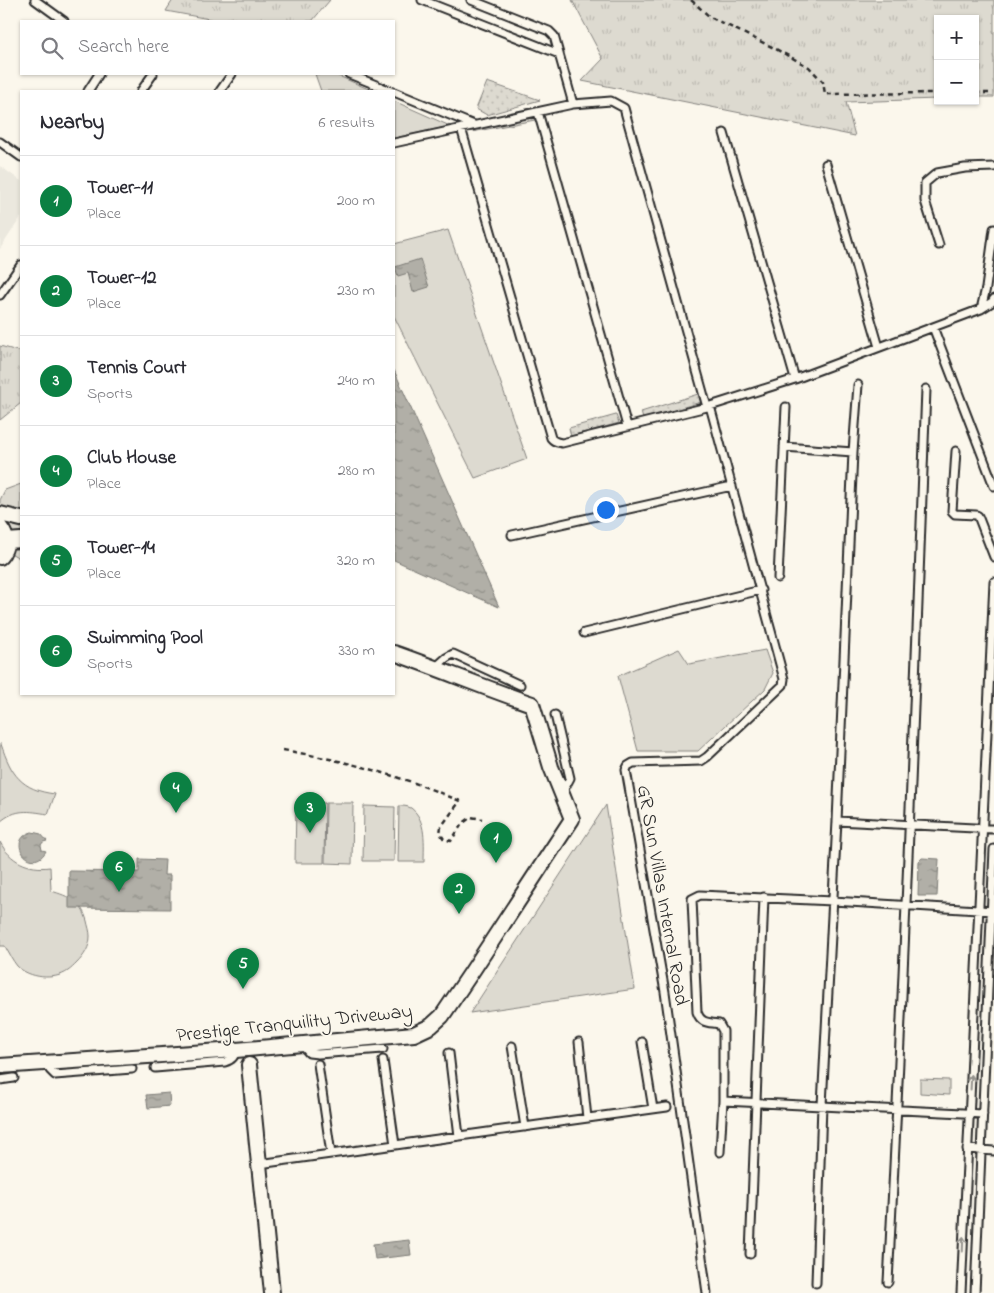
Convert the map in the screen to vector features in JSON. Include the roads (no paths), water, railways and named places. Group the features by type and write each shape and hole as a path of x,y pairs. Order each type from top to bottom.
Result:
{"street":[{"path":"0,514 20,519"},
{"path":"0,527 5,534 7,542 6,549 0,557"},
{"path":"7,542 20,540"},
{"name":"Prestige Tranquility Driveway","path":"0,1066 236,1050 414,1034 431,1026 442,1016 572,819 551,767 532,704 489,690 436,667 395,653"},
{"path":"249,1066 272,1293"}],"lane":[{"path":"35,0 63,20"},
{"path":"422,0 559,54"},
{"path":"471,0 549,31 554,36 573,104"},
{"path":"89,90 98,75"},
{"path":"142,90 152,75"},
{"path":"221,90 231,75"},
{"path":"350,75 388,90"},
{"path":"395,93 475,125"},
{"name":"GR Sun Villas Internal Road","path":"395,143 573,104 611,101 624,108 761,590 784,679 783,685 701,761 633,763 626,770 665,992 707,1293"},
{"path":"538,112 627,426"},
{"path":"461,128 551,438 556,442 708,407 795,379 981,309 994,299"},
{"path":"724,133 795,379"},
{"path":"0,142 20,156"},
{"path":"826,164 879,347"},
{"path":"939,245 925,201 925,183 937,173 965,168 994,168"},
{"path":"981,309 986,288 994,229"},
{"path":"0,295 20,266"},
{"path":"933,327 994,486"},
{"path":"816,1283 822,1105 837,821 853,452 858,384"},
{"path":"888,1282 910,825 926,389"},
{"path":"778,578 786,406"},
{"path":"784,447 853,452"},
{"path":"956,451 952,511 955,514 978,516 994,556"},
{"path":"512,535 732,486"},
{"path":"961,1293 982,829 992,679 994,582"},
{"path":"584,633 761,590"},
{"path":"436,667 453,654 520,684"},
{"path":"554,715 570,778 562,793"},
{"path":"837,821 994,829"},
{"path":"975,1293 993,911 994,849"},
{"path":"720,1152 723,1101 723,1030 719,1024 705,1023 698,1017 696,1012 692,898 700,895 764,897 993,911"},
{"path":"750,1254 764,897"},
{"path":"579,1042 587,1118"},
{"path":"642,1042 653,1109"},
{"path":"301,1044 310,1052 318,1054 383,1049"},
{"path":"512,1046 525,1127"},
{"path":"155,1068 225,1062 233,1058 236,1050"},
{"path":"449,1053 460,1136"},
{"path":"383,1060 395,1145"},
{"path":"48,1063 50,1070 55,1075 132,1069"},
{"path":"318,1064 331,1154"},
{"path":"0,1080 14,1078"},
{"path":"723,1101 983,1114"},
{"path":"259,1164 667,1107"},
{"path":"967,1149 994,1151"}],"water":[{"path":"420,259 429,287 413,292 408,273 398,276 395,267"},
{"path":"395,372 499,607 395,560"},
{"path":"32,832 41,834 47,841 41,845 42,850 46,851 40,858 34,860 23,854 20,848 20,842 24,836"},
{"path":"922,858 939,859 937,896 918,896 919,861"},
{"path":"139,859 165,860 164,875 170,875 170,909 69,908 69,871 139,872"},
{"path":"169,1093 170,1106 148,1108 146,1095"},
{"path":"409,1240 411,1255 375,1259 373,1244"}],"place":[{"name":"Club House","path":"176,813"},
{"name":"Tennis Court","path":"310,833"},
{"name":"Tower-11","path":"496,863"},
{"name":"Swimming Pool","path":"119,892"},
{"name":"Tower-12","path":"459,914"},
{"name":"Tower-14","path":"243,989"}]}
